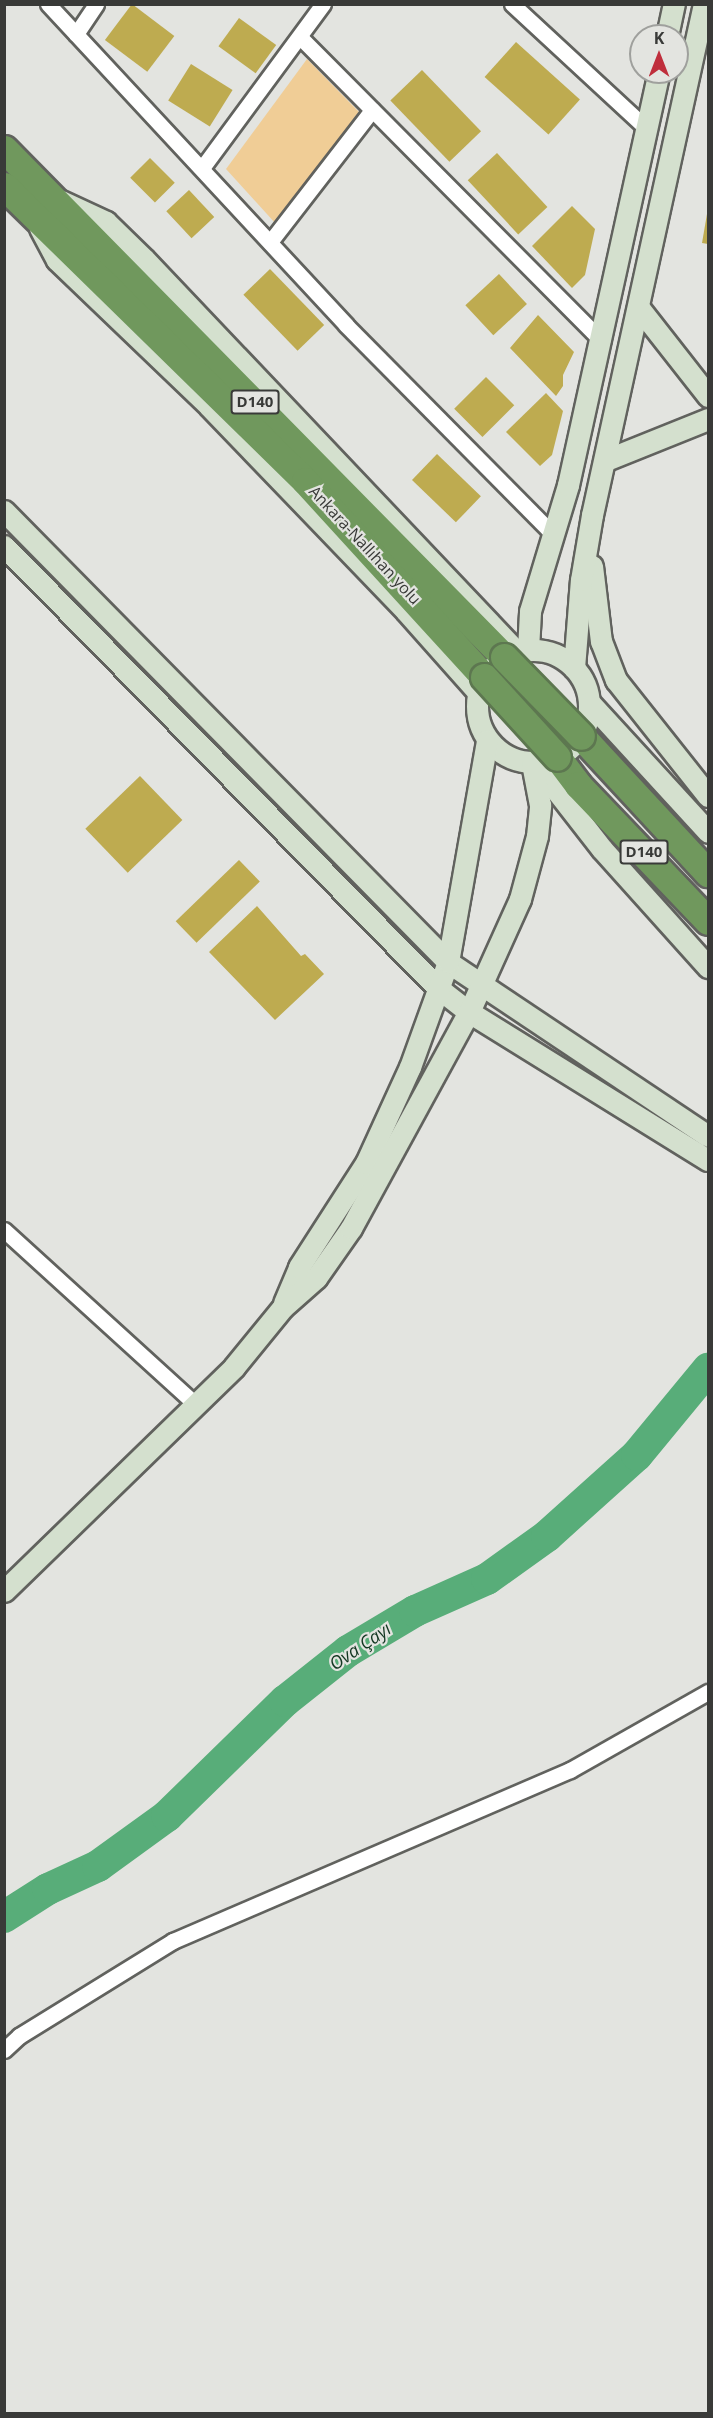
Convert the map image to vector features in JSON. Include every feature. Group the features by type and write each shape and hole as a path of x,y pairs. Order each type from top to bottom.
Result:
{"highway":[{"name":"Ankara-Nallıhan yolu","path":"4,149 41,205 305,480 481,684 541,761 578,785 708,921"},
{"name":"Ankara-Nallıhan yolu","path":"4,186 41,205 517,653 581,736 606,760 708,873"},
{"path":"578,785 581,765 590,759 606,760"}],"main road":[{"path":"670,24 674,4"},
{"path":"704,4 606,460 589,529 574,668 589,702 708,832"},
{"path":"517,653 555,536 602,341 656,84"},
{"path":"639,309 708,396"},
{"path":"606,460 708,419"},
{"path":"4,511 448,962 708,1136"},
{"path":"589,529 597,620 607,659 616,680 708,796"},
{"path":"4,546 438,988 469,1012 708,1160"},
{"path":"574,668 553,654 517,653 495,664 481,684 478,721 487,740 502,754 541,761 563,754 578,740 587,722 589,702"},
{"path":"283,1306 299,1267 366,1163 411,1067 448,962 487,740"},
{"path":"541,761 602,849 708,967"},
{"path":"4,1591 196,1405 283,1306 316,1278 351,1228 469,1012 520,899 537,836 541,761"}],"street":[{"path":"48,4 270,242 555,536"},
{"path":"76,34 96,4"},
{"path":"202,168 323,4"},
{"path":"518,6 646,128"},
{"path":"300,37 602,341"},
{"path":"270,242 372,110"},
{"path":"4,1230 196,1405"},
{"path":"4,2050 28,2030 173,1941 570,1770 708,1692"}],"shaded area":[{"path":"307,59 359,112 276,224 226,169"}],"building":[{"path":"132,4 174,36 147,72 105,40"},
{"path":"239,18 276,45 256,73 218,46"},
{"path":"516,42 580,100 548,134 485,77"},
{"path":"191,64 233,90 210,126 168,100"},
{"path":"422,70 481,131 449,162 390,101"},
{"path":"497,153 547,207 518,234 468,180"},
{"path":"150,158 175,183 155,203 130,178"},
{"path":"189,190 214,217 192,238 166,211"},
{"path":"572,206 595,229 585,275 572,288 532,246"},
{"path":"708,214 708,244 702,243"},
{"path":"270,269 324,325 298,351 243,295"},
{"path":"499,274 527,304 493,335 465,305"},
{"path":"538,315 574,352 563,375 563,386 556,396 510,348"},
{"path":"486,377 514,405 482,437 454,409"},
{"path":"546,393 563,411 552,455 540,466 506,432"},
{"path":"437,454 481,496 456,522 412,480"},
{"path":"140,776 182,820 128,873 85,829"},
{"path":"239,860 260,882 197,943 176,921"},
{"path":"257,906 301,956 305,954 324,974 275,1020 209,952"}],"waterway":[{"name":"Ova Çayı","path":"4,1917 48,1889 98,1866 167,1816 285,1701 348,1651 415,1611 487,1579 547,1536 637,1455 708,1369"}]}
